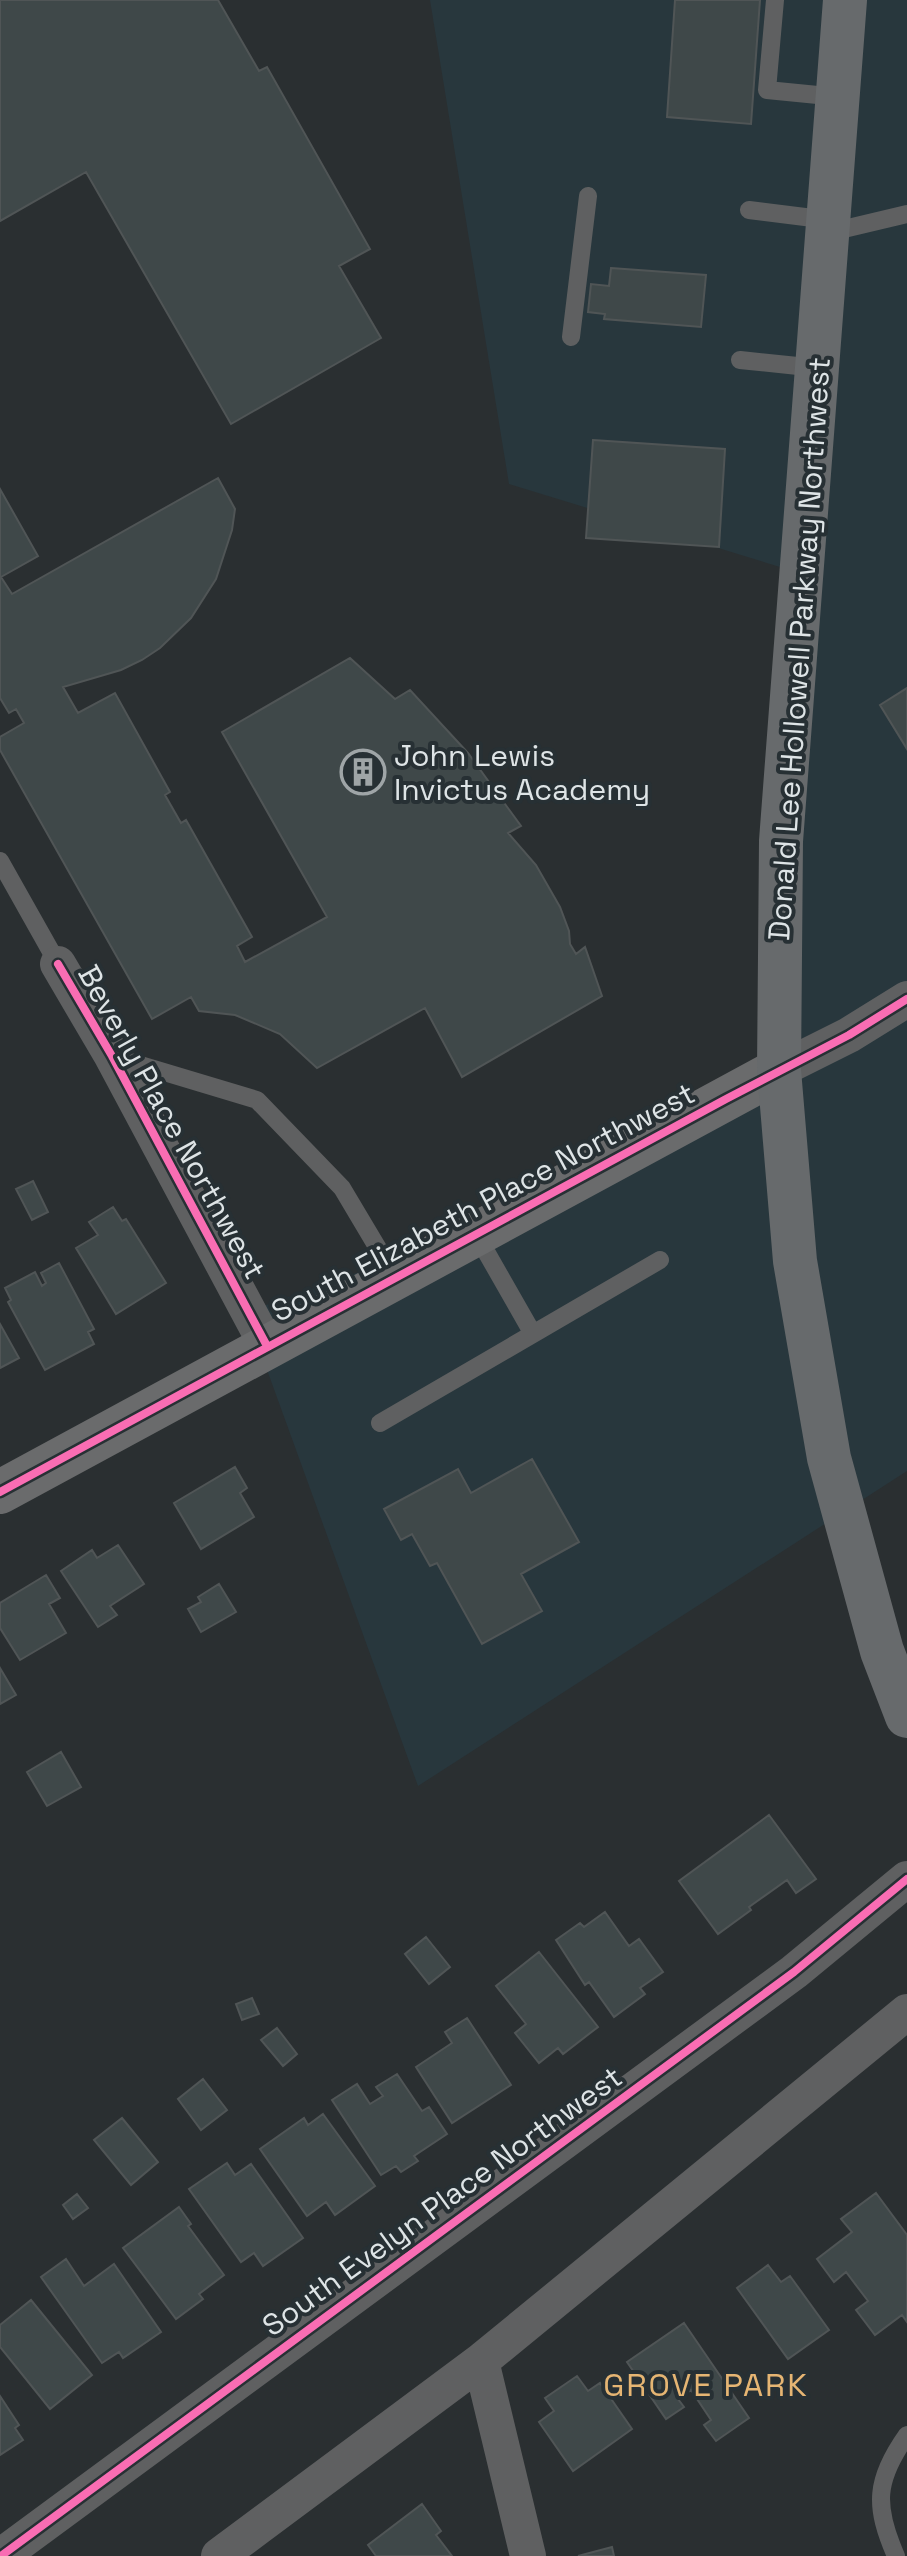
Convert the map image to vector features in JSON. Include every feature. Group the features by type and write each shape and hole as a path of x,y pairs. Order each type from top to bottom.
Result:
{"main road":[{"name":"Donald Lee Hollowell Parkway Northwest","path":"845,0 781,841 779,1070 795,1261 829,1458 882,1651 907,1716"}],"street":[{"name":"Beverly Place Northwest","path":"58,964 112,1056 267,1346"},
{"path":"779,1070 849,1035 907,999"},
{"name":"South Elizabeth Place Northwest","path":"0,1492 779,1070"},
{"name":"South Evelyn Place Northwest","path":"1,2556 794,1972 907,1879"},
{"path":"219,2556 481,2361 907,2012"},
{"path":"481,2361 528,2556"}],"lane":[{"path":"775,0 767,90 838,97"},
{"path":"571,337 588,196"},
{"path":"749,210 828,226 907,214"},
{"path":"740,360 817,368"},
{"path":"2,868 58,964"},
{"path":"112,1056 257,1100 342,1188 395,1277"},
{"path":"476,1234 533,1334"},
{"path":"380,1423 660,1260"},
{"path":"896,2556 884,2528 880,2483 907,2435"}],"shaded area":[{"path":"430,0 907,0 907,1471 418,1786 246,1312 475,1231 757,1083 793,571 509,484"}],"building":[{"path":"0,0 218,0 259,71 267,67 370,249 339,266 381,338 231,424 86,172 0,221"},
{"path":"675,0 760,0 751,124 667,117"},
{"path":"611,268 706,275 701,327 604,319 605,314 588,312 591,284 609,286"},
{"path":"593,440 725,449 719,547 586,538"},
{"name":"John Lewis Invictus Academy","path":"218,478 235,509 232,530 216,579 191,618 160,648 142,660 121,670 63,687 78,713 115,693 170,792 165,795 181,823 186,820 252,937 237,946 245,962 327,917 222,732 350,658 395,699 410,690 468,753 521,826 508,833 536,865 560,907 569,931 570,944 576,954 585,947 602,996 462,1077 425,1008 317,1068 280,1034 235,1015 199,1011 191,997 152,1019 0,750 0,737 24,723 16,709 9,713 0,698 0,489 38,556 1,577 12,594"},
{"path":"907,688 907,749 880,705"},
{"path":"33,1181 48,1212 32,1220 16,1189"},
{"path":"113,1207 122,1221 126,1219 166,1283 116,1314 76,1248 98,1235 89,1222"},
{"path":"59,1263 94,1329 88,1332 94,1344 45,1370 8,1302 11,1300 5,1288 35,1272 42,1286 46,1283 41,1273"},
{"path":"0,1324 19,1358 0,1368"},
{"path":"532,1459 579,1542 521,1574 542,1611 482,1644 437,1563 430,1566 412,1534 401,1540 384,1509 458,1469 471,1493"},
{"path":"235,1467 247,1488 240,1493 254,1517 201,1549 174,1503"},
{"path":"118,1545 144,1584 110,1606 117,1615 98,1627 61,1571 92,1550 97,1558"},
{"path":"46,1575 60,1598 49,1604 66,1633 20,1660 0,1628 0,1603"},
{"path":"219,1584 236,1612 201,1632 188,1609 201,1602 198,1597"},
{"path":"0,1668 16,1695 0,1704"},
{"path":"61,1752 81,1787 47,1806 27,1772"},
{"path":"769,1815 816,1879 796,1893 787,1880 718,1934 679,1881"},
{"path":"605,1912 629,1946 639,1939 663,1972 640,1988 645,1994 614,2017 589,1982 585,1985 556,1940 580,1923 584,1927"},
{"path":"426,1937 450,1967 429,1984 405,1954"},
{"path":"539,1952 598,2027 563,2054 558,2048 539,2063 515,2033 526,2024 496,1986"},
{"path":"252,1998 259,2014 242,2020 236,2004"},
{"path":"467,2018 511,2085 452,2123 416,2067 452,2043 445,2032"},
{"path":"277,2028 297,2054 283,2066 261,2040"},
{"path":"397,2074 422,2111 429,2107 447,2134 414,2156 418,2161 401,2172 396,2166 381,2175 332,2100 357,2084 370,2104 383,2096 376,2087"},
{"path":"203,2079 227,2110 201,2130 178,2099"},
{"path":"323,2114 375,2186 335,2215 326,2202 307,2216 260,2149 304,2118 308,2125"},
{"path":"122,2118 158,2162 131,2185 94,2140"},
{"path":"227,2163 235,2175 251,2164 303,2238 263,2266 254,2253 241,2262 189,2189"},
{"path":"876,2193 907,2235 907,2322 902,2315 875,2335 856,2310 868,2301 846,2272 834,2282 817,2259 852,2232 841,2219"},
{"path":"77,2194 88,2208 73,2219 63,2205"},
{"path":"179,2207 191,2224 188,2226 224,2275 199,2294 203,2299 176,2319 123,2248"},
{"path":"66,2259 84,2286 114,2264 161,2332 123,2358 119,2352 102,2363 41,2277"},
{"path":"768,2265 781,2282 790,2276 829,2330 788,2359 737,2288"},
{"path":"31,2300 92,2375 50,2409 0,2347 0,2325"},
{"path":"684,2323 749,2418 716,2441 704,2425 711,2420 691,2390 678,2399 684,2407 666,2419 627,2362"},
{"path":"577,2376 588,2391 600,2383 632,2429 573,2471 539,2422 554,2411 545,2398"},
{"path":"0,2396 19,2425 15,2428 23,2440 0,2455"},
{"path":"422,2504 441,2531 436,2535 452,2556 376,2556 368,2545"},
{"path":"612,2547 614,2556 578,2556"}],"cycle path":[{"path":"58,964 112,1056 267,1346"},
{"path":"0,1492 849,1035 907,999"},
{"path":"1,2556 794,1972 907,1879"}],"place":[{"name":"John Lewis Invictus Academy","path":"363,772"}],"district":[{"name":"GROVE PARK","path":"706,2385"}]}
